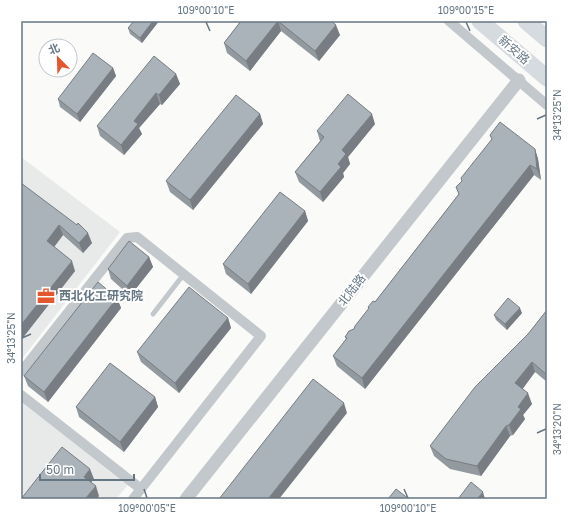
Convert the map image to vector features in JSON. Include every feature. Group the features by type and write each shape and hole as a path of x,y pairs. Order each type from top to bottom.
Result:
{"main road":[{"name":"新安路","path":"480,21 547,78"},
{"path":"526,21 547,39"}],"street":[{"path":"449,21 547,105"},
{"name":"北陆路","path":"186,499 519,80"},
{"path":"21,372 127,238 137,237 261,336 133,499"},
{"path":"21,395 141,489"}],"lane":[{"path":"153,314 184,274"}],"shaded area":[{"name":"西北化工研究院","path":"21,157 120,232 21,360"},
{"path":"21,398 132,480 116,499 21,499"}],"building":[{"path":"134,21 153,21 140,38 128,28"},
{"path":"241,21 278,21 246,61 224,43"},
{"path":"278,21 331,21 336,25 315,51"},
{"path":"93,53 113,68 77,114 58,99 74,78 78,78 78,73"},
{"path":"154,56 176,74 159,95 156,93 134,121 138,124 121,145 97,126"},
{"path":"348,94 372,114 342,150 346,154 338,164 341,167 320,192 295,172 324,137 317,131"},
{"path":"236,95 260,114 190,200 166,181"},
{"path":"500,122 535,149 537,169 530,165 362,378 333,356 347,338 345,337 349,331 354,329 369,308 368,307 373,301 375,302 459,194 456,187 462,181 461,178 492,139 490,135"},
{"path":"21,183 77,225 78,223 88,233 79,243 59,225 47,241 72,261 21,325"},
{"path":"280,192 305,211 248,284 223,264"},
{"path":"129,241 149,257 127,286 108,269"},
{"path":"98,282 117,298 44,392 24,376"},
{"path":"189,287 228,318 175,383 137,352"},
{"path":"508,298 520,308 505,324 494,315"},
{"path":"547,310 547,375 532,362 515,383 528,393 518,407 521,409 509,425 506,426 477,466 446,459 430,446 475,387 528,334"},
{"path":"110,363 155,397 120,442 76,407"},
{"path":"313,379 344,403 268,499 219,499"},
{"path":"62,447 90,469 84,477 96,486 85,499 21,499"},
{"path":"471,482 483,492 477,499 458,499"},
{"path":"396,489 409,499 388,499"}],"place":[{"name":"西北化工研究院","path":"46,296"}]}
